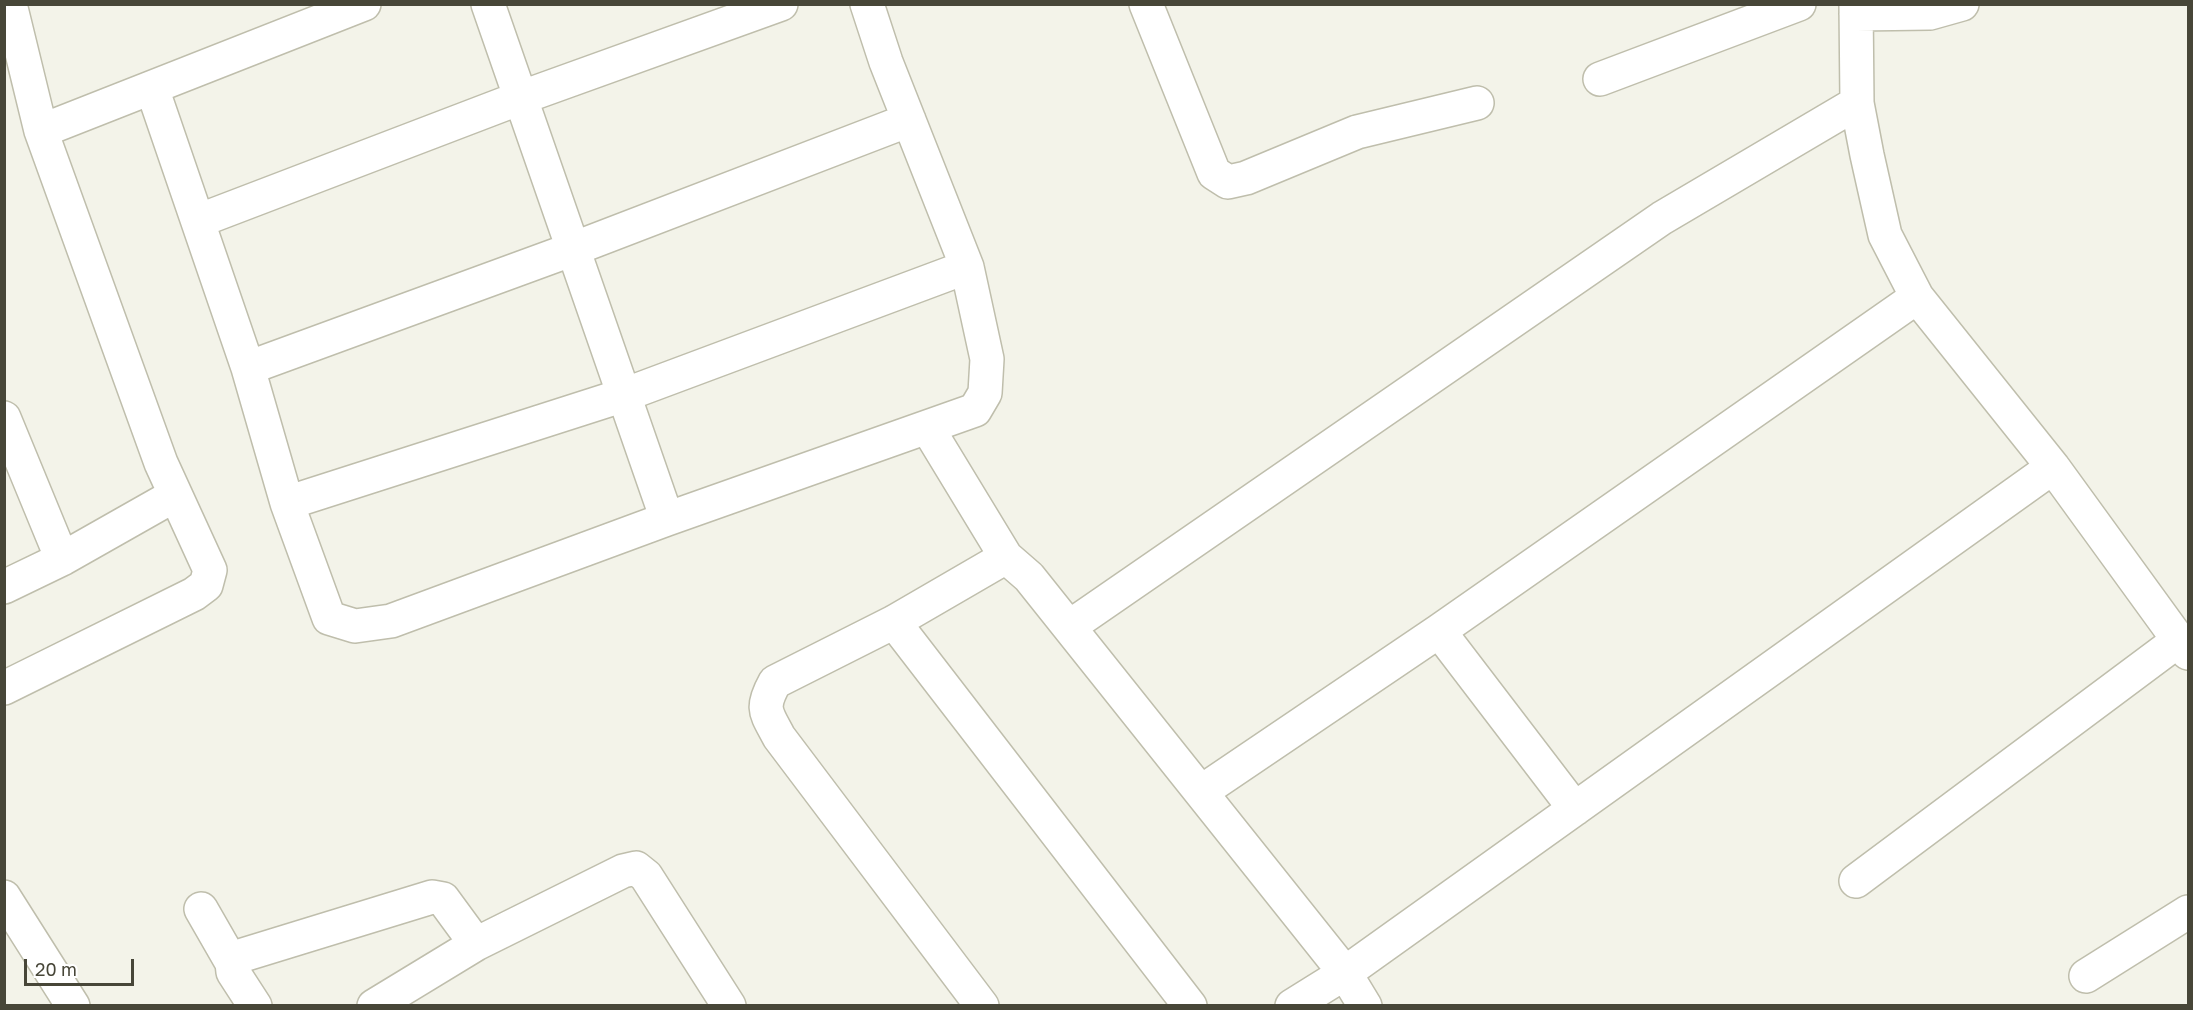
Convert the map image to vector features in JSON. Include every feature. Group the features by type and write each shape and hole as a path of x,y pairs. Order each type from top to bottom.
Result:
{"street":[{"path":"4,688 194,594 206,585 210,570 175,495 41,130 10,4"},
{"path":"41,130 364,4"},
{"path":"488,4 667,519"},
{"path":"198,221 520,98 781,4"},
{"path":"152,88 248,368 286,503 329,618 355,626 391,621 667,519 975,410 986,393 987,359 967,267 886,62 867,4"},
{"path":"1146,4 1214,173 1228,182 1246,178 1357,132 1477,103"},
{"path":"1600,79 1799,4"},
{"path":"1856,881 2184,646 2053,466 1917,297 1886,236 1857,103 1856,9 1930,13 1962,4"},
{"path":"1069,627 1662,218 1857,103"},
{"path":"248,368 573,249 909,120"},
{"path":"286,503 624,395 967,267"},
{"path":"1201,792 1439,631 1917,297"},
{"path":"4,418 62,559"},
{"path":"927,427 1006,557 1029,577 1345,973 1365,1005"},
{"path":"1292,1005 1345,973 2053,466"},
{"path":"4,587 62,559 175,495"},
{"path":"982,1005 779,737 765,711 768,695 775,682 894,622 1006,557"},
{"path":"894,622 1190,1005"},
{"path":"1439,631 1575,809"},
{"path":"374,1005 476,944 623,871 636,868 646,876 729,1005"},
{"path":"4,897 73,1005"},
{"path":"232,963 243,955 432,897 443,899 476,944"},
{"path":"201,909 232,963 233,972 255,1005"},
{"path":"2086,976 2188,912"}]}
